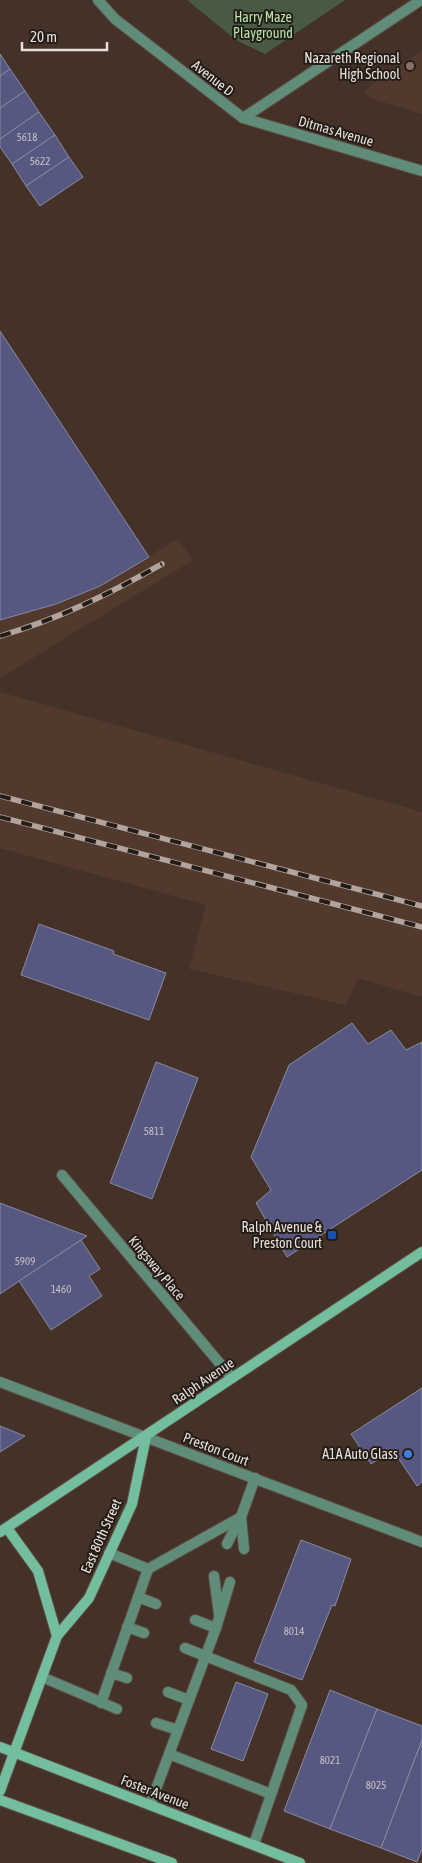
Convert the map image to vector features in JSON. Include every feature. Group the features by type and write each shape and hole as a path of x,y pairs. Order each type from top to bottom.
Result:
{"main road":[{"name":"Ralph Avenue","path":"4,1530 422,1252"},
{"name":"East 80th Street","path":"0,1791 57,1636 89,1598 132,1504 146,1436"},
{"path":"4,1530 38,1571 57,1636"},
{"name":"Foster Avenue","path":"0,1747 300,1863"},
{"path":"0,1800 153,1860 172,1863"}],"street":[{"name":"Avenue D","path":"98,0 115,19 242,118"},
{"path":"242,118 421,0"},
{"name":"Ditmas Avenue","path":"242,118 422,171"},
{"name":"Kingsway Place","path":"62,1175 232,1378"},
{"name":"Preston Court","path":"0,1382 422,1542"},
{"path":"227,1544 241,1518 255,1478"},
{"path":"241,1518 244,1549"},
{"path":"101,1703 148,1569 241,1518"},
{"path":"110,1553 148,1569"},
{"path":"214,1576 218,1622"},
{"path":"150,1805 218,1622 230,1582"},
{"path":"138,1597 156,1604"},
{"path":"195,1620 218,1622"},
{"path":"127,1627 144,1633"},
{"path":"185,1648 291,1690 302,1706 254,1844"},
{"path":"111,1673 127,1678"},
{"path":"42,1678 117,1709"},
{"path":"168,1692 189,1700"},
{"path":"156,1723 178,1730"},
{"path":"169,1754 271,1794"}],"shaded area":[{"name":"Nazareth Regional High School","path":"422,50 422,114 370,98 364,92 374,83"},
{"path":"177,539 193,560 0,678 0,620 56,604 100,586"},
{"path":"0,692 422,812 422,997 358,978 346,1005 189,969 206,905 0,848"}],"green space":[{"name":"Harry Maze Playground","path":"187,0 345,0 265,54 236,40"}],"building":[{"path":"0,54 10,69 0,76"},
{"path":"10,69 25,91 0,108 0,76"},
{"path":"25,91 39,112 0,139 0,108"},
{"path":"39,112 55,135 12,164 0,147 0,139"},
{"path":"55,135 69,157 26,186 12,164"},
{"path":"69,157 83,177 40,206 26,186"},
{"path":"0,331 149,557 100,586 56,604 0,620"},
{"path":"39,924 114,951 113,954 166,973 149,1020 21,975"},
{"path":"352,1023 368,1044 391,1030 406,1050 422,1042 422,1170 287,1257 256,1203 271,1190 251,1157 289,1065"},
{"path":"156,1062 198,1078 152,1199 110,1183"},
{"path":"0,1203 87,1236 0,1294"},
{"path":"81,1240 100,1269 89,1276 102,1296 51,1330 19,1281"},
{"path":"422,1388 422,1482 417,1486 393,1450 371,1464 351,1434"},
{"path":"0,1426 25,1436 0,1452"},
{"path":"301,1540 351,1559 335,1606 332,1605 302,1680 254,1662"},
{"path":"236,1682 268,1694 243,1761 211,1749"},
{"path":"330,1690 377,1709 330,1829 284,1811"},
{"path":"377,1709 422,1726 422,1740 381,1848 330,1829"},
{"path":"422,1740 422,1849 417,1862 381,1848"}],"railway":[{"path":"0,636 63,614 123,586 162,564"},
{"path":"0,796 422,906"},
{"path":"0,817 422,927"}],"place":[{"name":"Nazareth Regional High School","path":"410,66"},
{"name":"Ralph Avenue & Preston Court","path":"332,1235"},
{"name":"A1A Auto Glass","path":"408,1454"}]}
